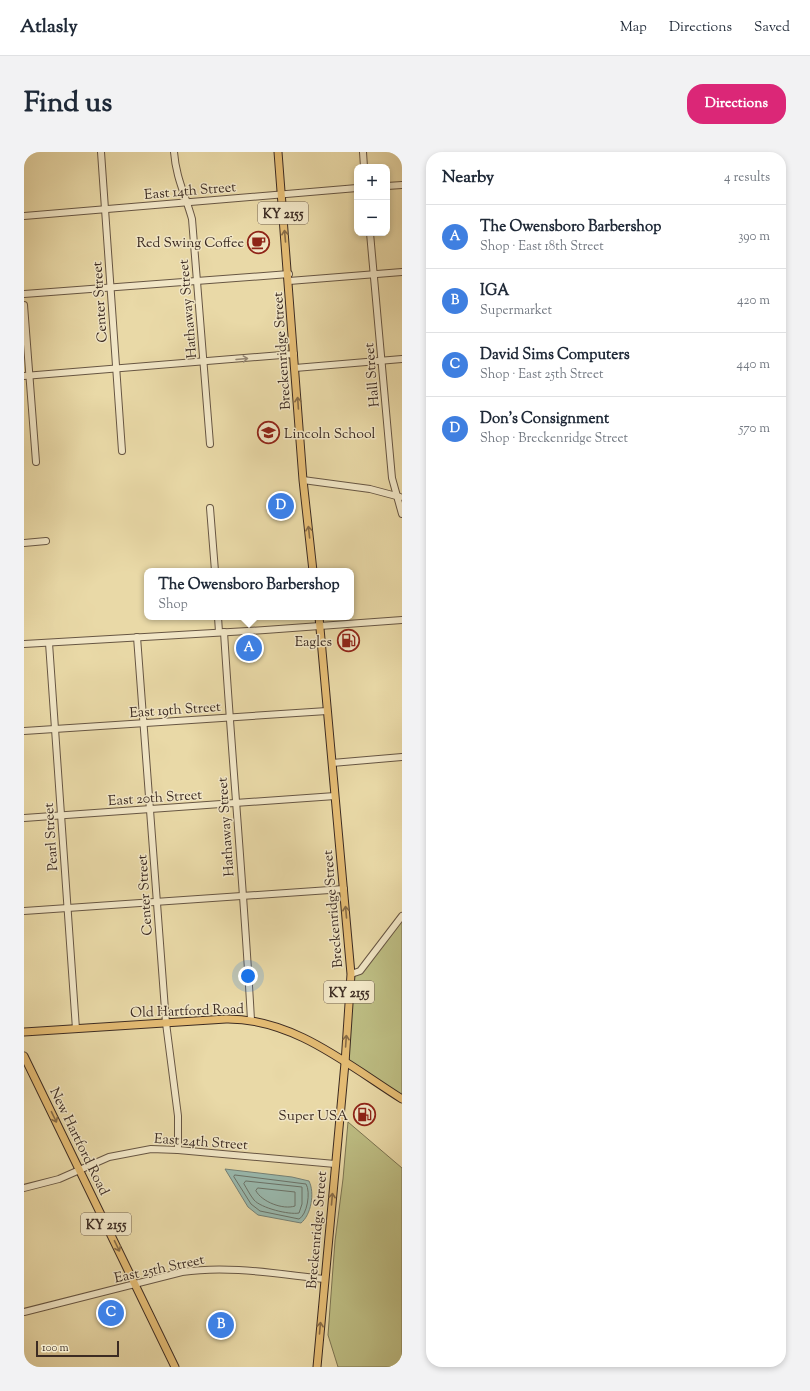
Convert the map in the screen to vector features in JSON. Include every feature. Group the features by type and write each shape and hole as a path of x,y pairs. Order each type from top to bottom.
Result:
{"main road":[{"name":"Breckenridge Street","path":"278,152 289,277 303,480 314,568"},
{"name":"Breckenridge Street","path":"316,1367 345,1063 351,974 319,620"},
{"name":"Old Hartford Road","path":"24,1032 226,1019 251,1020 270,1024 300,1036 402,1099"},
{"name":"New Hartford Road","path":"24,1056 175,1367"}],"street":[{"name":"Center Street","path":"101,152 122,451"},
{"name":"Hathaway Street","path":"174,152 178,182 188,202 192,219 210,444"},
{"path":"363,152 364,164"},
{"path":"390,186 402,185"},
{"name":"East 14th Street","path":"24,216 354,188"},
{"name":"Hall Street","path":"370,236 392,478 400,497 402,514"},
{"path":"24,294 197,281 402,272"},
{"path":"24,305 27,376 36,462"},
{"path":"27,376 294,354"},
{"path":"295,368 402,359"},
{"path":"303,480 370,489 400,497"},
{"path":"210,508 215,568"},
{"path":"24,543 46,541"},
{"name":"Hathaway Street","path":"219,620 221,632 236,803 251,1020"},
{"path":"24,644 138,638 402,620"},
{"name":"Center Street","path":"138,638 166,1023 178,1116 178,1150"},
{"name":"Pearl Street","path":"49,643 76,1029"},
{"name":"East 19th Street","path":"24,732 327,711"},
{"path":"332,763 402,757"},
{"name":"East 20th Street","path":"24,818 335,796"},
{"path":"24,912 344,889"},
{"path":"351,974 360,971 402,916"},
{"name":"East 24th Street","path":"24,1188 45,1183 109,1157 151,1149 335,1164"},
{"name":"East 25th Street","path":"24,1312 182,1272 214,1268 324,1279"}],"green space":[{"path":"402,916 402,1099 345,1063 351,974 360,971"},
{"path":"348,1122 402,1168 402,1367 338,1367 328,1335 335,1241 343,1179"}],"water":[{"path":"225,1169 292,1177 309,1181 312,1197 310,1209 307,1215 301,1223 258,1215 248,1207"}],"place":[{"name":"Red Swing Coffee","path":"259,242"},
{"name":"Lincoln School","path":"268,433"},
{"name":"Don's Consignment","path":"281,506"},
{"name":"Eagles","path":"348,641"},
{"name":"The Owensboro Barbershop","path":"249,648"},
{"name":"Super USA","path":"364,1115"},
{"name":"David Sims Computers","path":"111,1313"},
{"name":"IGA","path":"221,1325"}]}
